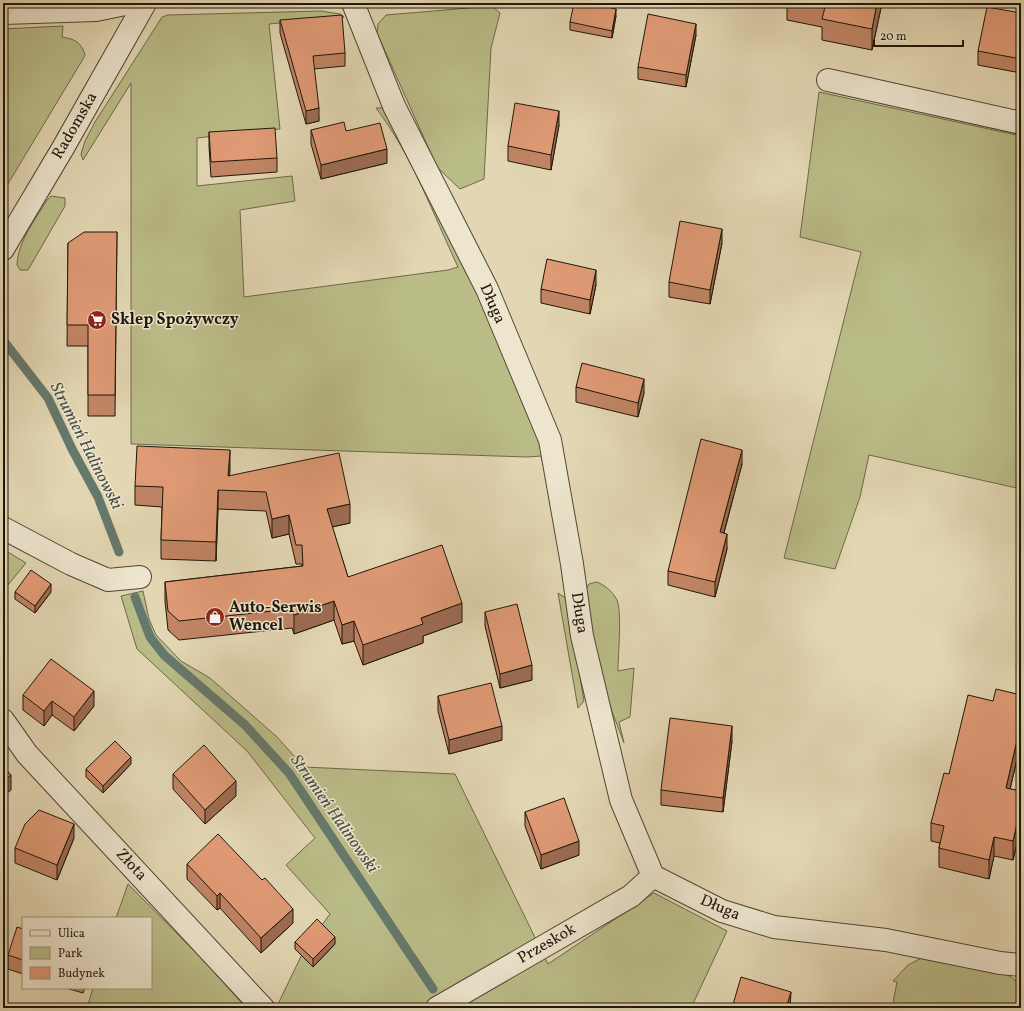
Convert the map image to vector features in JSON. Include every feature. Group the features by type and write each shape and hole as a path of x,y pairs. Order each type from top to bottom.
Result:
{"street":[{"path":"3,13 96,10 130,3"},
{"name":"Radomska","path":"3,249 63,148 145,3"},
{"name":"Długa","path":"353,3 394,106 487,289 550,440 572,564 582,636 621,800 653,876 722,911 774,927 886,940 1000,964 1021,965"},
{"path":"828,80 1021,123"},
{"path":"3,528 71,564 108,580 140,577"},
{"name":"Złota","path":"3,720 27,754 263,1008"},
{"name":"Przeskok","path":"437,1008 631,896 653,876"}],"green space":[{"path":"492,6 500,13 491,48 484,179 460,189 437,167 377,33 378,24 386,15"},
{"path":"321,11 340,14 344,17 269,24 280,129 197,138 197,186 292,176 295,201 240,210 244,297 448,270 458,267 411,165 389,126 376,108 382,108 393,121 518,377 548,463 543,465 541,456 527,457 131,444 131,83 83,160 81,154 85,141 95,122 162,17 168,15"},
{"path":"63,26 62,37 79,43 85,54 3,192 3,29"},
{"path":"819,92 1021,136 1021,489 869,455 860,497 835,569 784,558 861,252 800,237"},
{"path":"51,196 65,198 65,206 28,270 20,270 17,265 20,248 37,215"},
{"path":"3,549 26,563 3,591"},
{"path":"596,582 605,586 611,591 617,600 620,623 618,671 634,668 630,717 619,722 624,743 599,677 584,592 589,584"},
{"path":"143,591 149,619 156,635 181,661 210,678 277,737 304,767 455,774 548,964 654,893 727,931 691,1008 283,1008 279,1002 305,948 330,914 286,865 315,838 247,751 137,649 121,596"},
{"path":"558,593 567,599 584,701 578,708"},
{"path":"128,884 206,963 246,1008 87,1008 93,989 152,989 152,917 116,917"},
{"path":"927,955 980,965 1007,975 1016,981 1021,989 1021,1008 892,1008 897,982 893,981 908,965"}],"building":[{"path":"574,3 589,3 616,9 612,31 570,22"},
{"path":"805,3 877,3 872,29 822,19 825,7"},
{"path":"987,7 1021,13 1021,59 978,51"},
{"path":"648,14 696,24 686,75 638,67"},
{"path":"342,15 345,53 313,56 319,108 306,111 280,20"},
{"path":"515,103 559,111 551,155 508,146"},
{"path":"344,122 346,131 380,123 387,149 321,165 311,130"},
{"path":"275,128 277,158 211,162 209,132"},
{"path":"680,221 722,229 710,290 669,282"},
{"path":"84,232 117,232 115,395 88,395 88,325 67,325 68,243"},
{"path":"547,259 596,270 590,300 541,289"},
{"path":"582,363 644,379 638,403 576,387"},
{"path":"701,439 742,450 720,532 727,534 715,582 668,571"},
{"path":"137,446 230,450 228,476 339,453 350,504 327,509 348,577 442,545 462,603 421,618 423,624 363,645 354,621 342,625 334,601 294,615 292,609 179,621 168,611 165,582 303,566 302,545 296,545 289,515 272,519 266,492 218,490 216,542 161,540 163,487 135,486"},
{"path":"31,570 51,584 35,606 15,592"},
{"path":"517,604 532,665 500,674 485,612"},
{"path":"51,659 94,691 74,717 52,701 44,711 23,695"},
{"path":"491,683 502,726 449,740 438,696"},
{"path":"996,689 1021,695 1021,723 1006,788 1021,791 1021,807 1013,841 994,837 989,860 939,848 944,826 931,823 944,773 949,774 968,695 993,701"},
{"path":"670,718 732,726 723,798 661,790"},
{"path":"115,741 131,757 103,786 86,769"},
{"path":"204,745 236,781 205,810 173,774"},
{"path":"3,766 11,775 3,782"},
{"path":"564,798 579,841 541,855 525,812"},
{"path":"39,810 74,824 57,865 15,848 25,824"},
{"path":"218,834 262,880 265,878 293,909 261,938 220,893 217,896 187,864"},
{"path":"317,919 335,937 313,959 295,942"},
{"path":"17,927 22,929 22,960 8,955"},
{"path":"741,977 791,992 786,1008 732,1008"}],"waterway":[{"name":"Strumień Halinowski","path":"3,340 48,398 72,449 98,497 119,552"},
{"name":"Strumień Halinowski","path":"135,597 150,637 164,655 245,725 289,773 433,989"}],"place":[{"name":"Sklep Spożywczy","path":"97,320"},
{"name":"Auto-Serwis Wencel","path":"215,617"}]}
